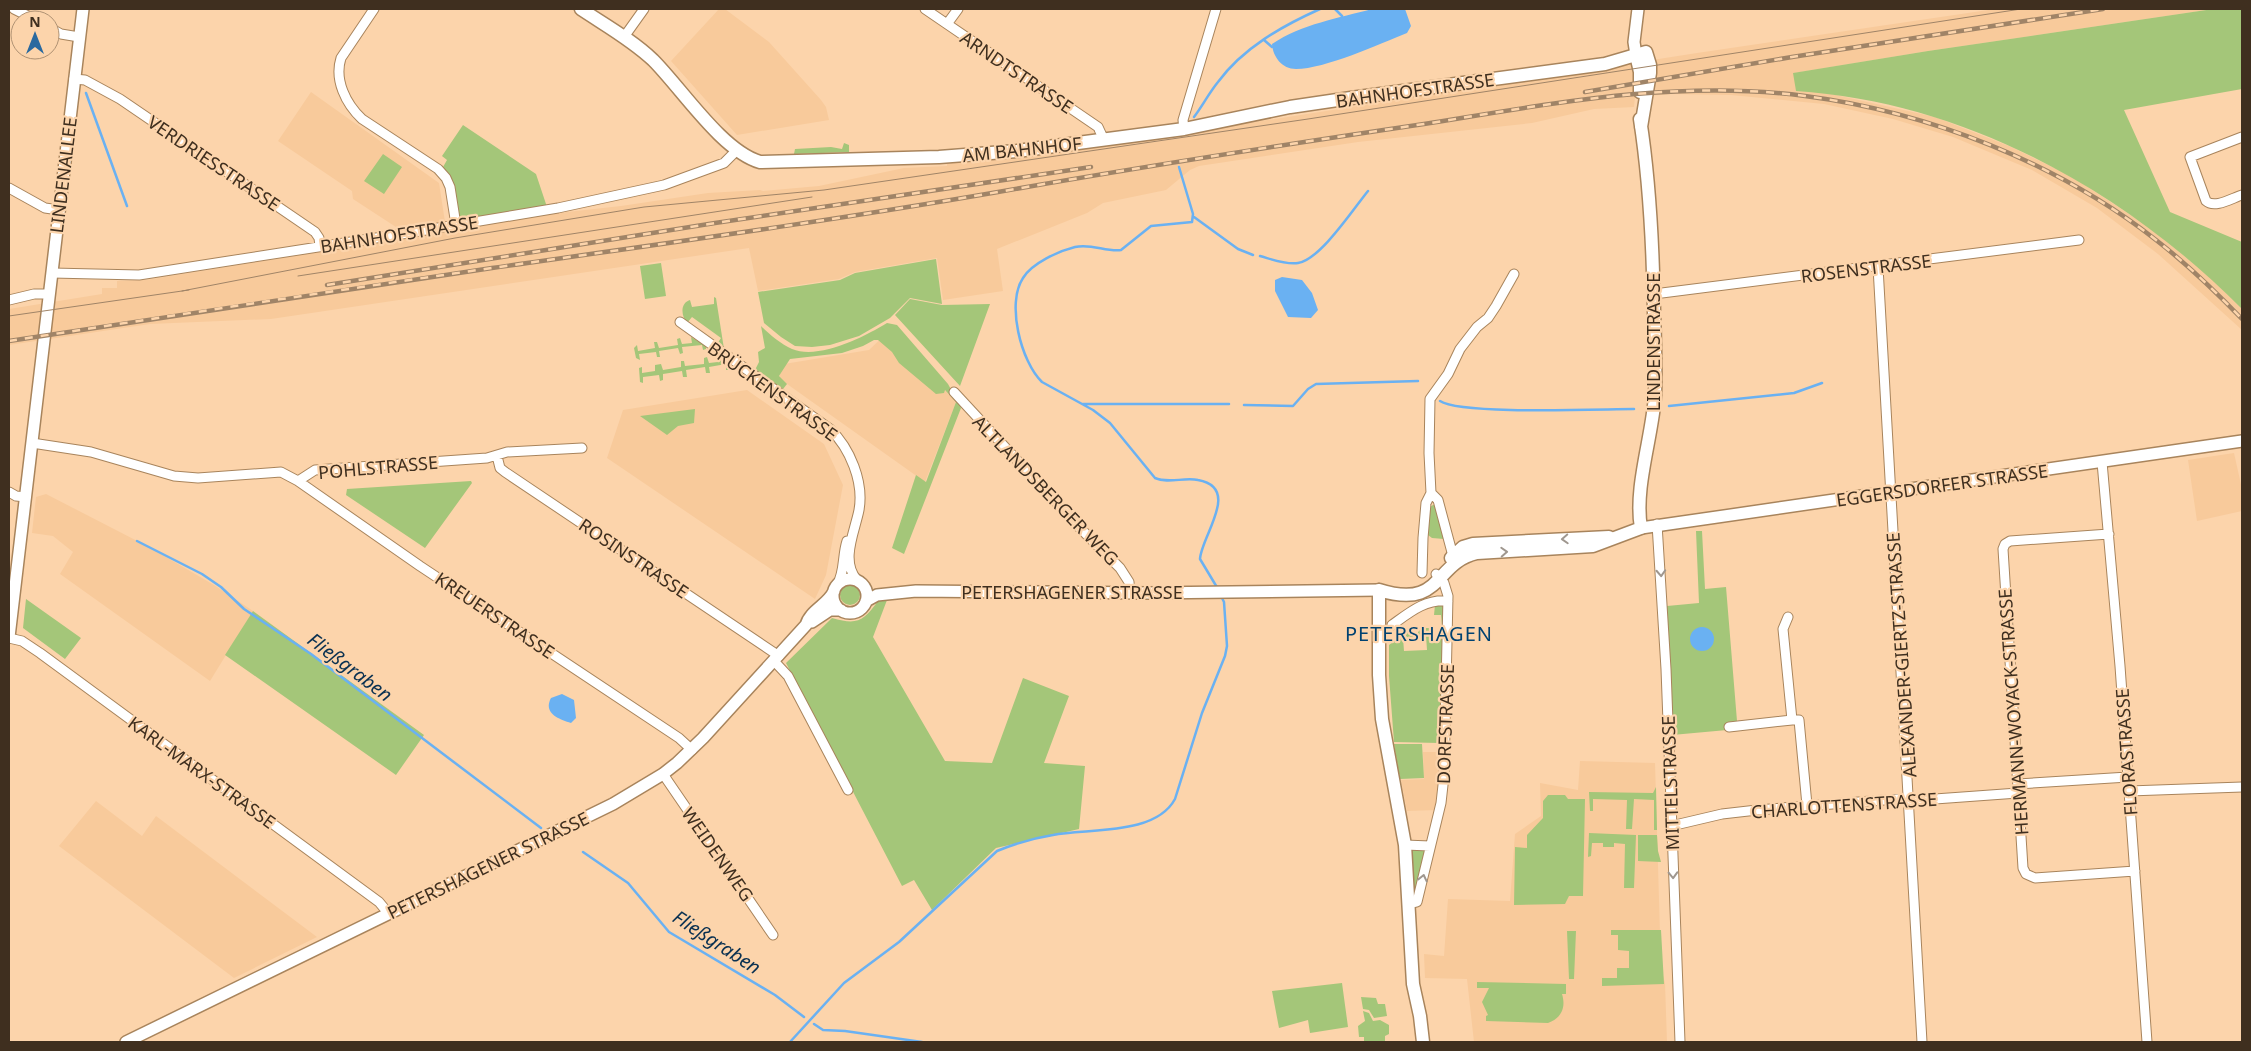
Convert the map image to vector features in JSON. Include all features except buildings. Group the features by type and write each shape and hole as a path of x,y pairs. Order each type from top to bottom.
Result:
{"main road":[{"path":"581,9 624,37 652,59 736,151"},
{"name":"BAHNHOFSTRASSE","path":"1184,129 1290,107 1605,64 1641,54"},
{"name":"LINDENSTRASSE","path":"1641,54 1650,65 1642,126 1650,204 1654,294 1654,396 1640,500 1641,528"},
{"name":"AM BAHNHOF","path":"736,151 760,162 781,163 942,157 1017,151 1184,129"},
{"path":"1423,1042 1418,969 1412,936 1405,844 1381,712 1379,590 1392,594 1421,593 1433,575 1455,558 1476,553 1593,546 1641,528"}],"street":[{"name":"LINDENALLEE","path":"9,638 82,9"},
{"path":"374,9 341,58 338,66 338,74 347,102 362,119 438,169 446,178 456,225"},
{"path":"624,37 644,9"},
{"name":"ARNDTSTRASSE","path":"925,9 1098,127 1104,140"},
{"path":"947,24 958,9"},
{"path":"1184,129 1183,120 1216,9"},
{"path":"1638,13 1634,42 1641,54"},
{"path":"60,33 79,37"},
{"name":"VERDRIESSTRASSE","path":"74,79 84,80 120,99 315,232 319,238 320,246"},
{"path":"2242,137 2190,157 2206,201 2210,204 2215,205 2242,195"},
{"name":"BAHNHOFSTRASSE","path":"52,273 139,274 558,208 664,185 724,163 736,151"},
{"path":"9,188 45,208 59,210"},
{"name":"ROSENSTRASSE","path":"1654,294 1878,267 2078,240"},
{"name":"ALEXANDER-GIERTZ-STRASSE","path":"1878,267 1890,492 1910,798 1922,1042"},
{"name":"DORFSTRASSE","path":"1409,904 1417,902 1441,803 1444,776 1448,600 1446,588 1433,575 1424,520 1426,503 1431,493 1428,445 1430,399 1448,374 1460,349 1476,327 1488,318 1514,274"},
{"path":"9,300 34,294 49,294"},
{"name":"BRÜCKENSTRASSE","path":"680,322 840,438 853,465 860,489 859,510 844,553 843,573 836,588"},
{"name":"ALTLANDSBERGER WEG","path":"954,392 1072,521 1120,568 1129,582 1130,593"},
{"name":"EGGERSDORFER STRASSE","path":"1641,528 1658,524 2242,442"},
{"name":"POHLSTRASSE","path":"32,444 91,452 174,476 198,478 281,472 298,481 316,470 497,456 507,452 582,448"},
{"name":"ROSINSTRASSE","path":"497,456 500,468 505,472 776,658 788,676 848,790"},
{"name":"FLORASTRASSE","path":"2102,462 2128,776 2147,1042"},
{"name":"KREUERSTRASSE","path":"298,481 420,566 679,738 692,750"},
{"path":"9,492 26,498"},
{"name":"DORFSTRASSE","path":"1431,493 1438,500 1455,558"},
{"name":"MITTELSTRASSE","path":"1658,524 1666,662 1680,1042"},
{"name":"BRÜCKENSTRASSE","path":"853,527 850,543 850,564 852,573 860,582"},
{"name":"HERMANN-WOYACK-STRASSE","path":"2109,534 2010,541 2002,549 2022,868 2030,877 2135,871"},
{"name":"PETERSHAGENER STRASSE","path":"806,625 808,620 831,597 836,588 847,579 872,587 899,587 916,591"},
{"path":"860,582 867,592 866,601"},
{"path":"836,588 835,603 842,610"},
{"name":"PETERSHAGENER STRASSE","path":"126,1042 613,804 663,774 692,750 806,625 830,610 856,612 864,606 866,601 877,595 916,591 1130,593 1379,590"},
{"path":"1392,625 1424,603 1448,600"},
{"path":"1788,616 1783,629 1792,720"},
{"name":"KARL-MARX-STRASSE","path":"9,638 22,641 40,652 383,905 389,914"},
{"path":"1729,727 1799,720 1806,806"},
{"name":"WEIDENWEG","path":"663,774 773,935"},
{"name":"CHARLOTTENSTRASSE","path":"1671,826 1722,814 1910,798 1921,800 2128,776"},
{"path":"2129,791 2242,787"},
{"path":"1405,844 1430,846"}],"shaded area":[{"path":"719,9 725,9 769,42 821,100 826,107 829,120 737,135 671,61"},
{"path":"1995,9 2213,9 1928,51 1794,73 1796,90 1827,93 1935,117 2009,146 2071,176 2152,229 2214,281 2242,309 2242,330 2158,254 2097,208 2032,170 1953,137 1893,119 1824,104 1731,95 1671,94 1635,97 1634,107 1594,109 1532,123 1358,142 1199,166 1190,170 1166,190 1103,203 1087,213 997,249 1003,291 943,300 937,258 855,272 839,279 758,291 749,248 271,319 150,324 9,345 9,309 102,294 102,288 117,288 117,281 146,280 567,212 708,193 819,186 904,168 947,166 947,160 1114,144 1697,53"},
{"path":"311,92 439,183 445,222 399,229 353,199 352,191 278,141"},
{"path":"889,331 956,402 925,482 780,379 778,365 869,350"},
{"path":"747,390 824,444 843,485 826,575 815,599 607,458 623,410"},
{"path":"2234,453 2242,489 2242,511 2197,521 2188,460"},
{"path":"46,494 147,546 214,585 253,611 210,681 60,574 73,552 53,536 32,533 36,497"},
{"path":"1423,752 1443,752 1442,779 1436,810 1407,811 1401,780 1424,779"},
{"path":"1580,761 1655,763 1661,968 1665,983 1667,1042 1474,1042 1467,979 1425,978 1424,954 1444,956 1448,899 1510,901 1515,834 1541,816 1540,783 1578,790"},
{"path":"96,801 142,836 156,816 317,937 234,978 59,846"}],"green space":[{"path":"2213,9 2242,9 2242,89 2124,110 2170,212 2242,242 2242,309 2196,266 2146,226 2094,191 2038,160 1980,133 1920,113 1859,99 1796,91 1793,73"},
{"path":"463,125 536,174 547,207 459,220 447,173 443,167 447,160 442,156"},
{"path":"844,143 849,145 849,152 794,154 795,149 831,147 842,149"},
{"path":"383,154 402,167 384,194 364,181"},
{"path":"936,259 942,304 910,298 890,318 859,336 830,345 795,346 764,323 758,292 840,280 855,273"},
{"path":"661,263 666,296 645,299 640,266"},
{"path":"714,297 716,298 724,349 717,344 721,338 692,317 687,323 682,310 684,304 690,300 692,307 714,304"},
{"path":"910,299 942,305 990,304 960,386 895,315"},
{"path":"887,323 897,325 948,384 961,408 904,554 892,548 916,475 926,482 956,402 945,390 944,393 936,394 899,363 892,352 878,340 842,353 790,359 779,376 787,384 783,389 755,370 759,362 758,352 765,348 761,326 775,339 792,349 803,352 815,352 854,340"},
{"path":"691,337 706,346 706,349 703,350 702,345 682,347 683,353 680,354 678,348 659,351 660,357 657,357 656,352 639,354 640,360 636,358 634,348 637,345 638,351 655,348 654,342 657,342 659,348 678,345 677,339 680,338 682,344 692,343"},
{"path":"707,357 709,363 718,362 718,358 730,366 731,370 726,370 726,364 709,367 710,373 706,373 705,367 686,370 687,377 683,377 682,371 663,374 663,380 660,381 659,375 643,377 643,383 640,382 639,368 642,367 642,373 655,371 655,365 661,364 663,370 681,367 681,361 684,361 685,366 704,364 704,358"},
{"path":"695,409 694,423 678,426 667,435 640,416"},
{"path":"471,481 472,483 425,548 346,495 347,489"},
{"path":"1435,505 1444,539 1432,538 1428,535 1430,507"},
{"path":"1696,531 1702,531 1705,589 1726,587 1737,721 1728,722 1727,730 1672,735 1667,606 1699,603"},
{"path":"850,585 857,588 860,595 857,602 850,605 843,602 840,595 843,588"},
{"path":"26,599 81,638 65,659 23,628"},
{"path":"887,600 873,637 945,761 992,763 1023,678 1069,696 1044,763 1085,766 1079,829 996,848 932,910 914,880 902,886 786,663 832,618 848,621 859,620 868,614 878,601"},
{"path":"1435,605 1444,605 1443,635 1441,615 1434,615"},
{"path":"253,611 424,735 396,775 225,655"},
{"path":"1422,628 1432,628 1435,638 1443,636 1439,743 1394,742 1389,676 1389,645 1408,630 1413,633 1413,637 1403,638 1404,651 1427,650 1426,636 1418,636 1418,632"},
{"path":"1394,744 1422,744 1424,778 1400,779"},
{"path":"1656,787 1657,830 1654,830 1654,800 1634,799 1632,829 1626,829 1627,800 1593,799 1593,811 1590,811 1589,792 1653,793"},
{"path":"1548,795 1565,795 1568,799 1585,799 1583,896 1569,896 1565,904 1514,905 1515,847 1527,848 1527,835 1543,818 1543,801"},
{"path":"1589,833 1636,835 1634,888 1624,888 1625,844 1614,843 1614,847 1603,847 1603,843 1592,843 1591,856 1588,857"},
{"path":"1638,835 1657,835 1661,862 1638,861"},
{"path":"1412,849 1423,849 1426,852 1416,892 1414,891"},
{"path":"1611,930 1661,930 1664,984 1602,986 1602,978 1617,978 1617,968 1629,968 1629,951 1618,950 1618,935 1611,935"},
{"path":"1567,931 1576,931 1574,979 1569,979"},
{"path":"1477,982 1566,984 1566,994 1562,994 1563,1008 1557,1018 1548,1023 1486,1021 1486,1016 1488,1015 1482,1002 1489,988 1477,988"},
{"path":"1342,983 1348,1027 1310,1033 1308,1020 1279,1028 1272,991"},
{"path":"1361,997 1376,998 1378,1004 1385,1004 1387,1016 1374,1018 1369,1010 1363,1009"},
{"path":"1363,1011 1369,1013 1373,1021 1380,1020 1389,1025 1389,1034 1385,1036 1385,1042 1364,1042 1364,1037 1359,1037 1358,1026 1365,1021"}],"water":[{"path":"1372,9 1405,9 1411,26 1407,33 1322,65 1296,69 1286,67 1276,58 1272,44 1284,37 1321,22"},
{"path":"1282,277 1302,280 1312,293 1318,310 1311,318 1288,317 1275,291 1275,280"},
{"path":"1697,627 1707,627 1714,634 1714,644 1707,651 1697,651 1690,644 1690,634"},
{"path":"562,694 574,700 576,718 571,723 553,715 549,708 551,698"}],"waterway":[{"path":"1194,117 1228,70 1251,48 1292,23 1320,9"},
{"path":"1335,9 1342,16"},
{"path":"1264,40 1272,47"},
{"path":"86,93 127,206"},
{"path":"1179,167 1193,214 1192,222 1151,226 1121,250 1081,246 1046,258 1033,267 1023,278 1018,289 1016,317 1022,347 1034,373 1042,382 1093,410 1110,423 1155,478 1160,480 1198,480 1211,485 1217,492 1216,514 1200,559 1218,589"},
{"path":"1260,256 1289,263 1307,260 1326,243 1368,191"},
{"path":"1194,217 1238,249 1253,255"},
{"path":"1244,405 1293,406 1308,389 1316,384 1418,381"},
{"path":"1669,406 1794,393 1822,383"},
{"path":"1440,401 1453,405 1502,410 1634,409"},
{"path":"1083,404 1229,404"},
{"name":"Fließgraben","path":"137,541 202,574 221,587 244,609 311,654 541,828"},
{"path":"790,1042 844,983 899,942 997,851 1046,836 1137,825 1165,811 1175,799 1202,713 1225,656 1227,646 1224,602 1221,596"},
{"name":"Fließgraben","path":"583,852 628,883 669,932 775,995 804,1017"},
{"path":"814,1024 823,1030 845,1031 922,1042"}],"tram line":[{"path":"182,291 455,238 644,207 824,190 1308,119 2021,9"},
{"path":"298,276 812,197"},
{"path":"9,316 189,290"}],"railway":[{"path":"1585,92 1792,57 2103,9"},
{"path":"9,341 935,203 1211,156 1566,102 1661,92 1709,90 1805,96 1852,104 1898,114 1945,128 1990,145 2035,165 2077,187 2118,212 2179,259 2242,319"},
{"path":"327,285 715,223 1091,167"}],"district":[{"name":"PETERSHAGEN","path":"1419,633"}]}
